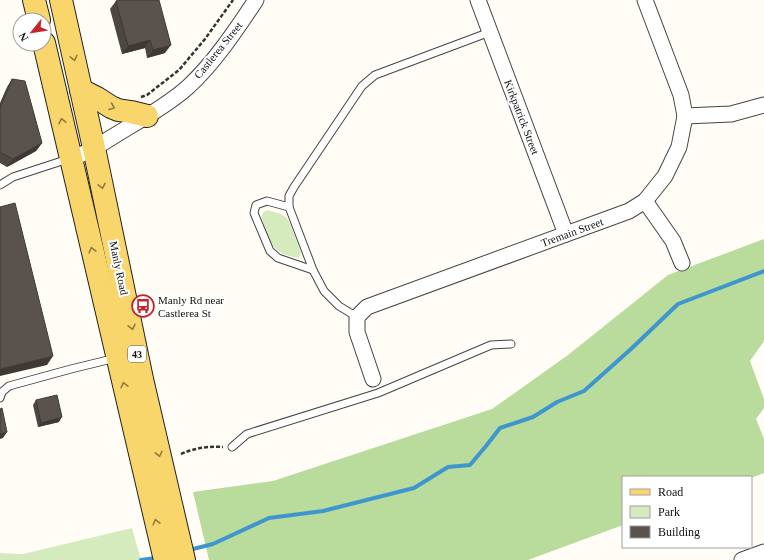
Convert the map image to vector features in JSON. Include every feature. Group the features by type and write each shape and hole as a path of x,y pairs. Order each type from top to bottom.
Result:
{"main road":[{"path":"34,0 37,12"},
{"name":"Manly Road","path":"60,0 94,148 142,379 184,560"},
{"name":"Manly Road","path":"46,52 70,159 165,560"},
{"path":"81,90 118,110 147,116"}],"street":[{"name":"Castlerea Street","path":"70,159 94,148 164,106 189,86 212,61 256,0"},
{"name":"Kirkpatrick Street","path":"478,0 566,234"},
{"name":"Tremain Street","path":"357,318 366,307 629,211 645,201 665,176 679,147 685,116 681,96 645,0"},
{"path":"685,116 731,114 764,105"},
{"path":"645,201 673,241 682,263"},
{"path":"357,318 357,332 376,386"},
{"path":"742,560 764,552"}],"lane":[{"path":"357,318 339,306 324,291 313,270 289,207 289,196 362,86 375,75 490,32"},
{"path":"0,185 13,177 70,159"},
{"path":"289,207 267,201 256,205 254,213 270,251 278,258 313,270"},
{"path":"232,447 247,434 376,386 491,345 511,344"},
{"path":"0,398 2,392 9,386 117,358"}],"path":[{"path":"134,98 147,95 179,70 205,39 233,0"},
{"path":"181,454 189,450 213,446 232,447"}],"green space":[{"path":"267,210 286,217 288,220 301,253 299,258 283,253 273,246 262,219 263,213"},
{"path":"764,239 764,341 750,361 764,399 764,408 756,419 764,439 764,473 752,478 752,476 622,476 622,525 528,560 209,560 193,492 273,481 492,409 568,355 668,275"},
{"path":"132,528 141,560 0,560 0,553 23,554"}],"building":[{"path":"159,0 171,45 153,50 150,40 128,46 116,1"},
{"path":"12,79 25,81 42,143 13,159 0,152 0,108"},
{"path":"15,203 53,356 0,369 0,207"},
{"path":"57,395 62,417 41,423 36,400"},
{"path":"2,408 7,432 0,434 0,409"}],"waterway":[{"path":"189,550 213,544 269,518 323,511 414,488 448,467 470,465 500,428 533,417 557,402 584,391 678,304 764,271"},
{"path":"141,560 155,558"}],"place":[{"name":"Manly Rd near Castlerea St","path":"143,306"}]}
